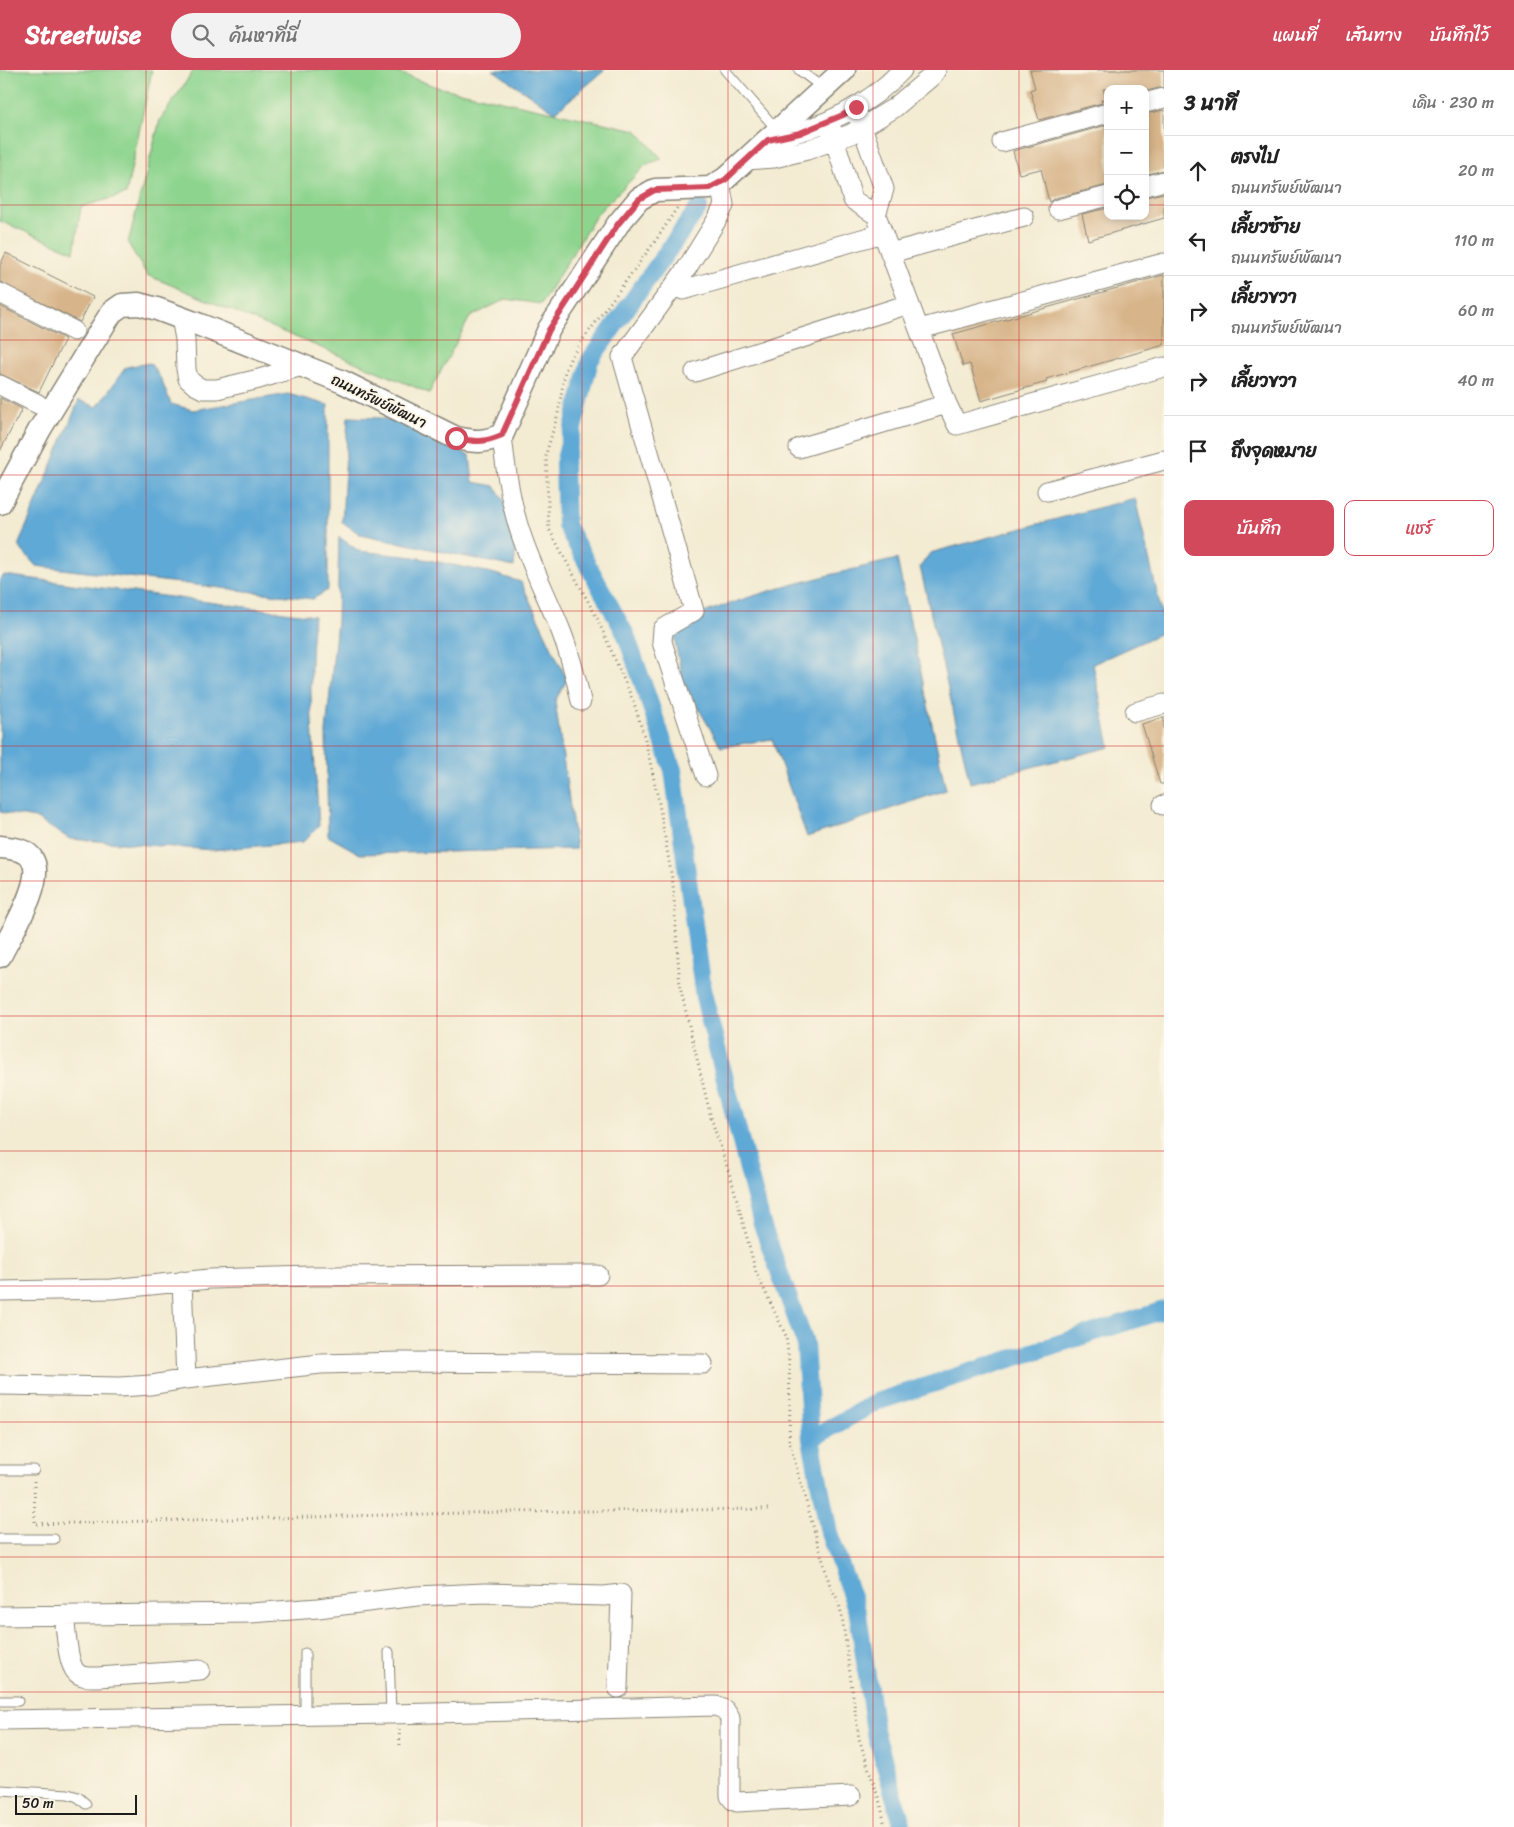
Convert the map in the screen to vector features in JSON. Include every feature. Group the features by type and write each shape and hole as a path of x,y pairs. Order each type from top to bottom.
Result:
{"street":[{"path":"581,701 561,632 533,568 518,524 507,478 502,435 549,330 618,224 639,199 655,190 710,188 720,182 747,160 844,70"},
{"path":"773,135 800,133 843,115 878,91 902,70"},
{"path":"747,160 774,158 807,150 851,134 894,108 932,76 936,70"},
{"path":"1149,102 1164,98"},
{"path":"856,107 884,189 876,215"},
{"path":"1002,142 1104,114"},
{"path":"828,121 853,200 876,215 947,404 957,425 1164,367"},
{"path":"1149,185 1164,181"},
{"path":"706,776 662,642 662,630 694,611 622,356 687,268 718,218 724,205 720,182"},
{"path":"1058,210 1104,197"},
{"path":"890,253 1024,217"},
{"path":"683,290 883,233"},
{"path":"920,329 1164,263"},
{"path":"0,293 74,331"},
{"name":"ถนนทรัพย์พัฒนา","path":"0,503 5,480 40,429 112,312 122,305 139,304 181,318 343,382 456,438 477,442 502,435"},
{"path":"695,372 909,304"},
{"path":"181,318 188,379 203,389 217,389 302,366"},
{"path":"0,384 38,404"},
{"path":"799,448 947,404"},
{"path":"1047,491 1164,460"},
{"path":"1135,712 1164,704"},
{"path":"0,847 22,851 31,857 35,865 36,877 30,896 0,956"},
{"path":"0,1291 112,1289 182,1281 313,1276 598,1275"},
{"path":"182,1281 186,1379"},
{"path":"0,1385 120,1387 151,1385 186,1379 321,1364 401,1362 704,1364"},
{"path":"0,1616 251,1613 318,1608 417,1596 485,1593 621,1594 618,1688"},
{"path":"64,1615 71,1665 76,1673 85,1677 200,1670"},
{"path":"0,1720 391,1714 716,1706 725,1710 730,1718 730,1796 733,1800 737,1802 851,1796"}],"lane":[{"path":"725,70 773,135"},
{"path":"799,70 824,89"},
{"path":"0,1470 34,1470"},
{"path":"0,1539 54,1539"},
{"path":"305,1652 305,1715"},
{"path":"389,1652 391,1714"},
{"path":"0,1701 18,1701"},
{"path":"0,1790 68,1794 78,1797 86,1804"}],"path":[{"path":"686,189 677,208 656,240 582,341 571,357 565,371 558,414 546,454 549,529 598,618 634,703 644,739 658,798 673,884 682,997 711,1118 733,1185 756,1272 786,1336 790,1395 789,1441 830,1586 838,1600 842,1616 859,1739 881,1806 885,1827"},
{"path":"34,1470 35,1524 505,1512 768,1508"}],"green space":[{"path":"0,70 152,70 126,194 81,207 74,252 0,221"},
{"path":"194,70 391,70 437,87 636,130 662,159 647,164 597,214 541,304 506,299 470,317 429,393 147,275 128,243 160,120"}],"water":[{"path":"493,70 605,70 555,112"},
{"path":"150,363 161,379 171,404 193,410 288,394 328,405 328,590 313,599 36,566 18,546 79,400 97,407 126,367"},
{"path":"348,417 382,418 415,428 470,456 473,482 495,486 518,524 514,567 360,534 342,522"},
{"path":"1135,498 1164,623 1164,632 1093,664 1110,747 970,783 920,567 930,553"},
{"path":"339,537 359,551 414,557 492,573 521,582 567,680 555,701 576,849 360,854 328,836 326,732 337,621"},
{"path":"897,559 946,790 807,837 772,739 721,747 683,682 672,626 755,595"},
{"path":"4,575 314,616 311,694 319,826 303,842 213,850 70,839 35,818 0,812 0,579"}],"building":[{"path":"1030,70 1164,70 1164,87 1149,90 1149,85 1104,85 1104,99 1101,100 1102,103 1039,120 1030,90 1035,88"},
{"path":"1164,110 1164,170 1149,174 1149,130 1149,113"},
{"path":"1104,126 1104,186 1055,198 1049,202 1041,169 1019,174 1013,151"},
{"path":"1164,193 1164,218 1088,240 1082,214 1104,209 1104,220 1149,220 1149,196"},
{"path":"6,253 93,297 80,322 0,282 0,265"},
{"path":"1164,275 1164,345 1046,379 1047,382 981,401 970,364 963,366 953,334"},
{"path":"0,306 65,339 39,392 0,374"},
{"path":"0,398 22,409 0,451"},
{"path":"1164,717 1164,784 1160,784 1142,724"}],"waterway":[{"path":"699,207 590,360 564,464 566,525 626,635 673,770 704,997 762,1224 805,1343 811,1439 829,1533 858,1614 875,1731 903,1827"},
{"path":"811,1439 876,1402 1164,1310"}],"route":[{"path":"456,438 477,442 502,435 549,330 618,224 639,199 655,190 710,188 725,180 768,140 800,133 843,115 856,107"}]}
